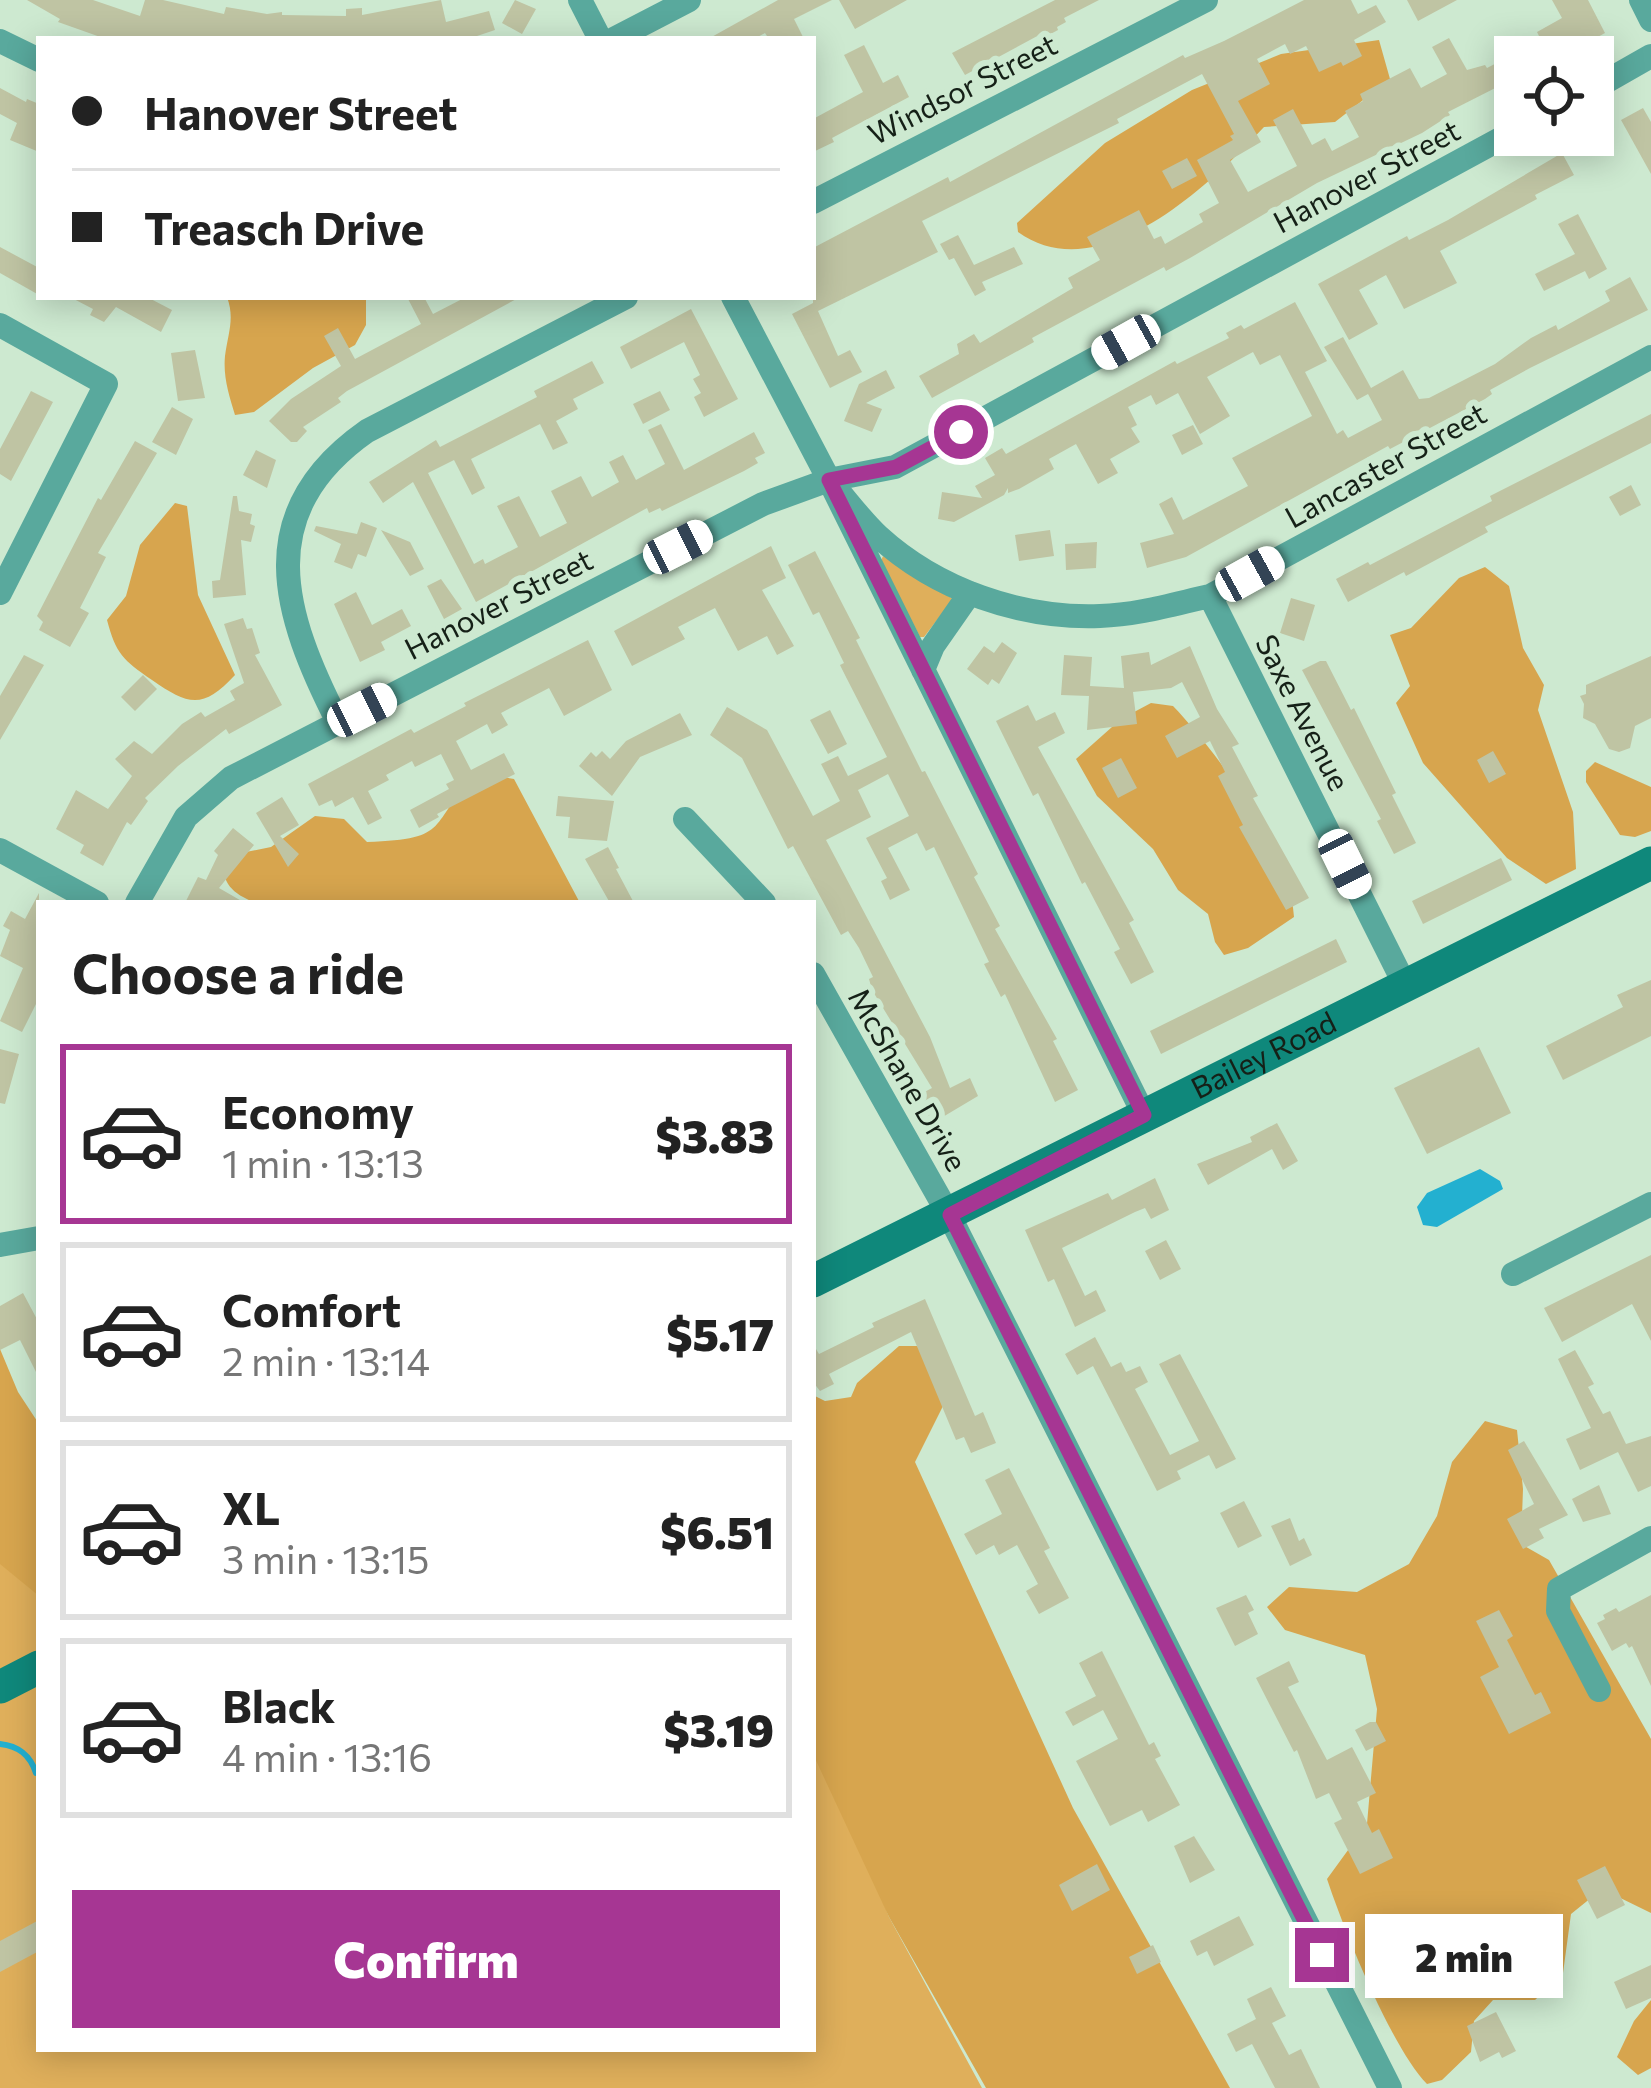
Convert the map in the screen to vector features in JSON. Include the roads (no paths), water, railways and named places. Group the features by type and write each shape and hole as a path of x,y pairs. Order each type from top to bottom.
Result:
{"street":[{"path":"580,0 598,36"},
{"path":"620,36 689,0"},
{"name":"Windsor Street","path":"816,200 1206,0"},
{"path":"1641,0 1651,20"},
{"path":"0,41 36,59"},
{"path":"1614,77 1651,56"},
{"name":"Hanover Street","path":"138,900 174,834 207,796 231,778 763,504 829,480 896,467 1494,142"},
{"path":"338,722 303,651 288,592 291,540 314,482 334,457 367,431 620,300"},
{"path":"735,300 1144,1115"},
{"path":"0,325 106,384 5,585"},
{"name":"Lancaster Street","path":"829,480 874,533 904,559 970,593 1034,611 1099,616 1210,596 1651,357"},
{"path":"922,670 970,593"},
{"name":"Saxe Avenue","path":"1210,596 1405,985"},
{"path":"685,819 761,900"},
{"path":"0,850 92,900"},
{"name":"Bailey Road","path":"816,1280 1651,863"},
{"name":"McShane Drive","path":"816,979 950,1215 1390,2088"},
{"path":"1513,1274 1651,1204"},
{"path":"0,1245 36,1239"},
{"path":"1598,1690 1558,1611 1559,1589 1651,1538"},
{"path":"0,1687 36,1669"}],"water":[{"path":"1480,1169 1500,1181 1503,1189 1437,1227 1423,1225 1417,1207 1427,1193"}],"waterway":[{"path":"0,1744 23,1753 36,1773"}]}
